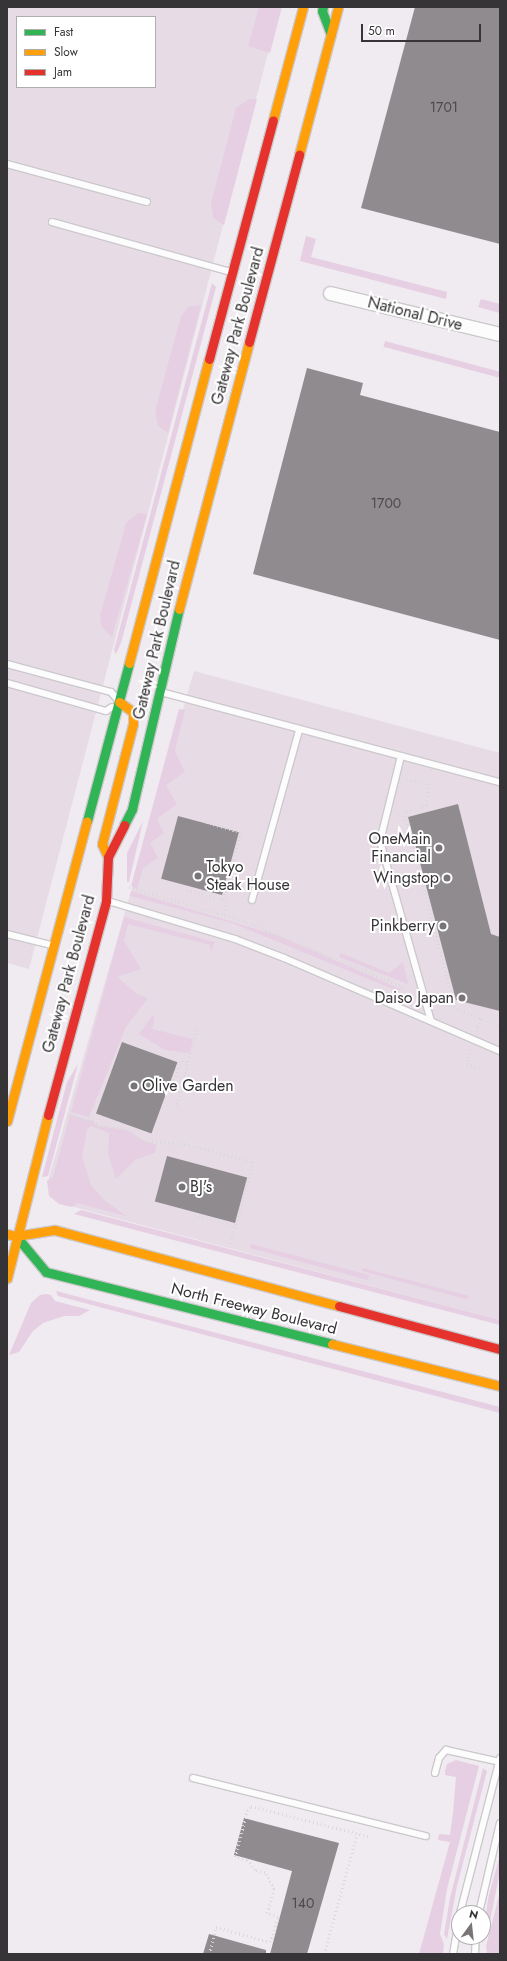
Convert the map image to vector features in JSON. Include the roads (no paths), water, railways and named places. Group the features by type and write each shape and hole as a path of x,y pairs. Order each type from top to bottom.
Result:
{"street":[{"name":"Gateway Park Boulevard","path":"7,1121 55,946 303,7"},
{"path":"323,7 322,11 331,34"},
{"name":"Gateway Park Boulevard","path":"7,1278 12,1235 106,901 108,857 132,809 161,692 177,615 338,7"},
{"name":"National Drive","path":"330,293 500,334"},
{"path":"108,857 102,844 133,724 133,712 119,702"},
{"name":"North Freeway Boulevard","path":"12,1235 55,1230 500,1349"},
{"name":"North Freeway Boulevard","path":"12,1235 46,1272 500,1386"}],"lane":[{"path":"7,164 147,202"},
{"path":"52,222 233,273"},
{"path":"7,664 111,692 119,702 106,711 7,683"},
{"path":"161,692 299,730 500,782"},
{"path":"252,900 299,730"},
{"path":"401,756 380,841 431,1021"},
{"path":"106,901 241,942 500,1051"},
{"path":"7,934 55,946"},
{"path":"435,1772 438,1758 446,1750 500,1761 462,1905"},
{"path":"193,1778 426,1836"},
{"path":"480,1905 500,1823"}],"place":[{"name":"OneMain Financial","path":"439,848"},
{"name":"Tokyo Steak House","path":"198,876"},
{"name":"Wingstop","path":"447,878"},
{"name":"Pinkberry","path":"443,926"},
{"name":"Daiso Japan","path":"462,998"},
{"name":"Olive Garden","path":"134,1086"},
{"name":"BJ's","path":"182,1187"}]}
